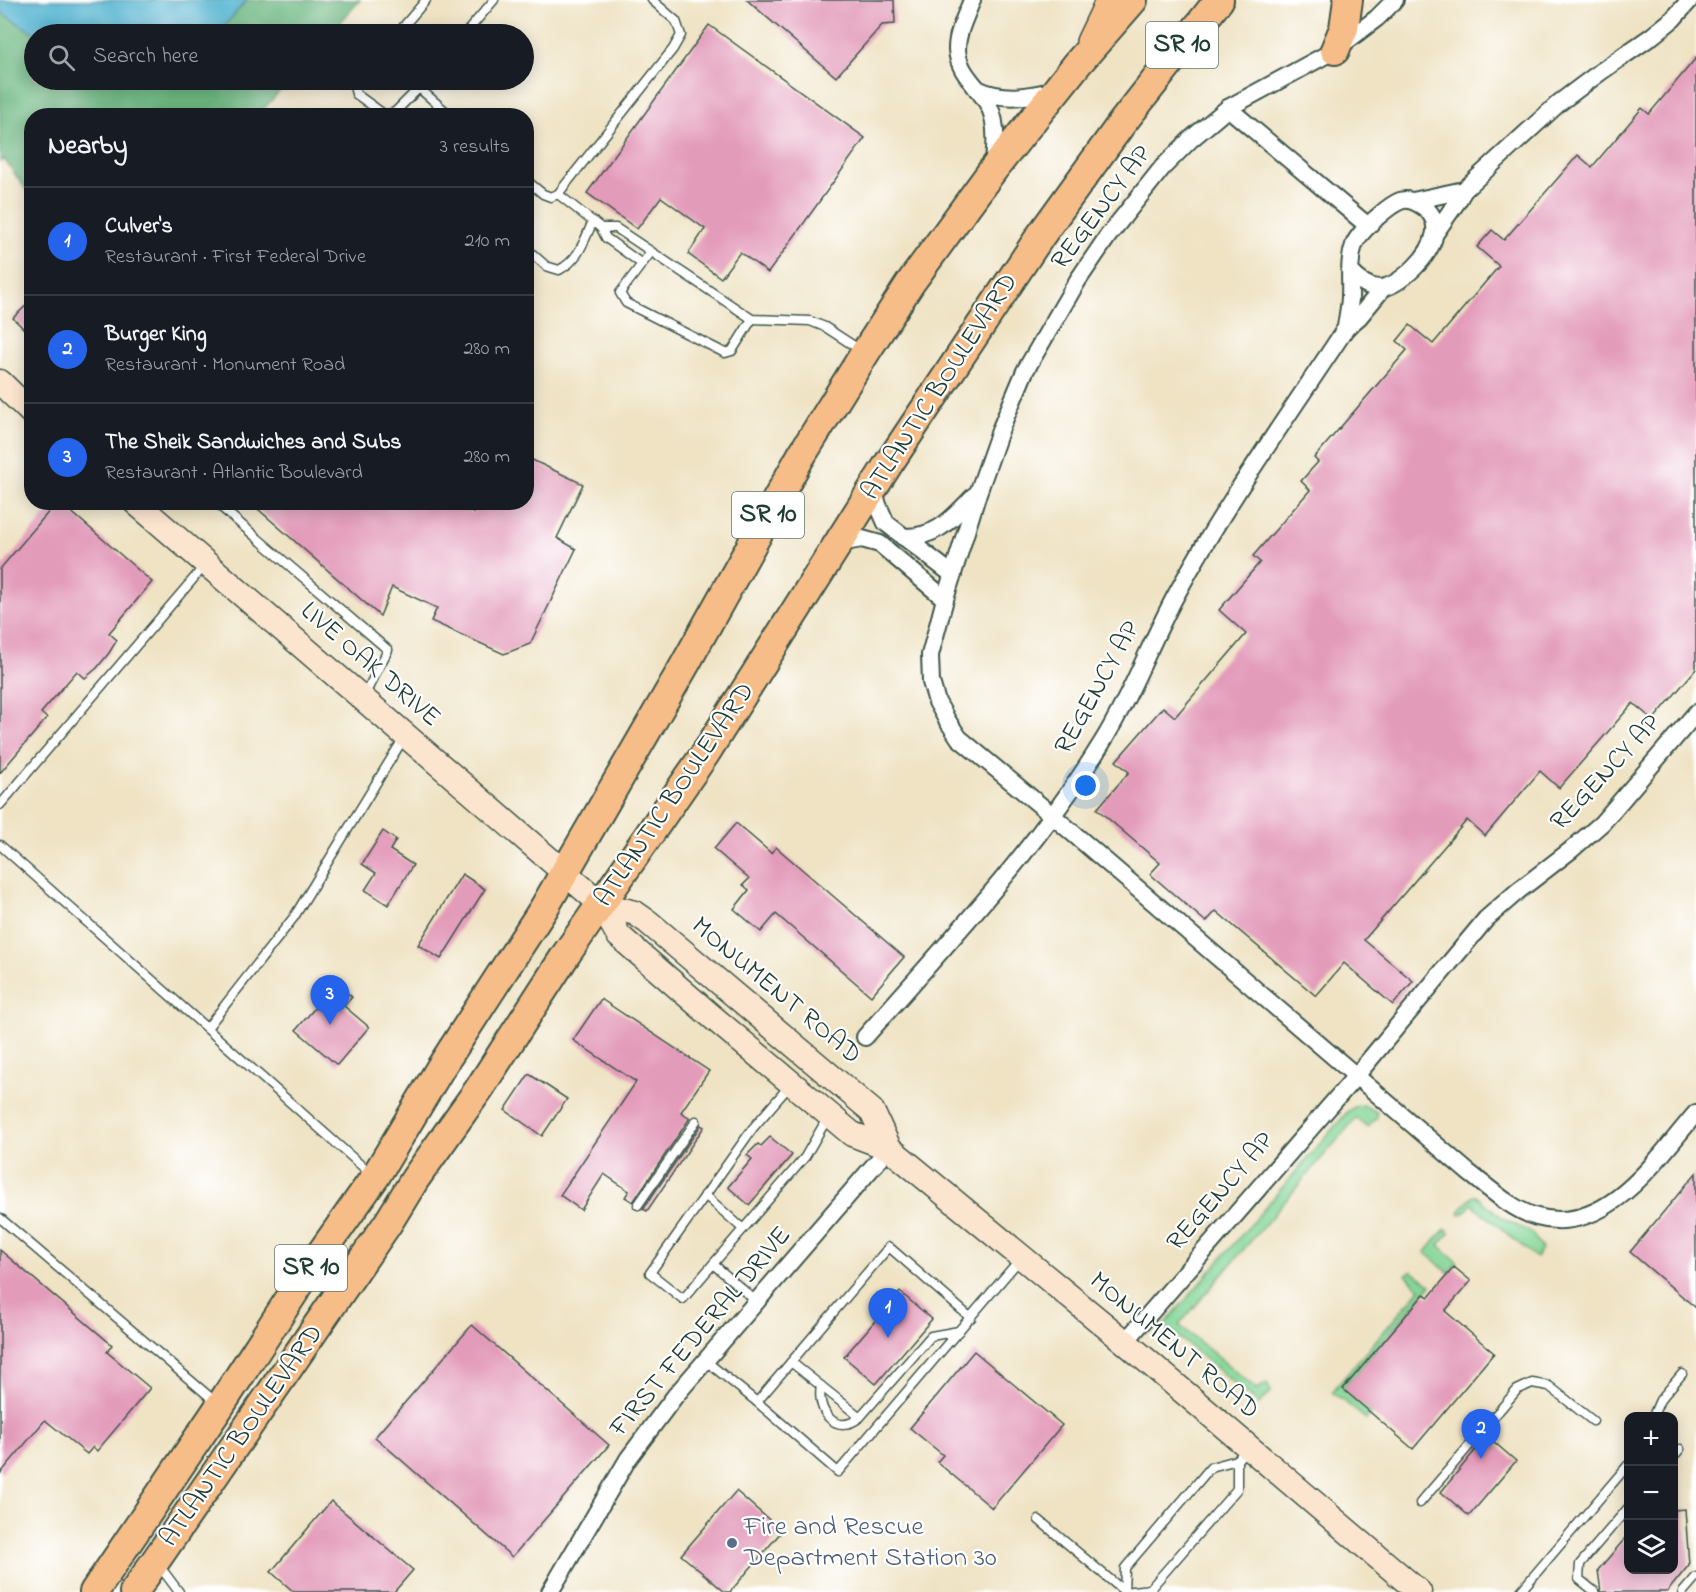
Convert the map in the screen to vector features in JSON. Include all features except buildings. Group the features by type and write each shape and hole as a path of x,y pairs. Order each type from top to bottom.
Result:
{"highway":[{"name":"ATLANTIC BOULEVARD","path":"93,1592 220,1406 300,1283 375,1177 441,1067 565,873 684,668 801,456 865,353 924,263 992,171 1056,90 1133,0"},
{"name":"ATLANTIC BOULEVARD","path":"134,1592 388,1223 415,1179 699,763 873,488 1041,235 1122,123 1219,0"},
{"path":"1335,50 1344,28 1348,0"},
{"path":"220,1406 232,1428 218,1449 223,1463"}],"main road":[{"name":"ATLANTIC BOULEVARD","path":"1056,90 1090,43 1110,0"},
{"path":"0,382 24,405"},
{"name":"LIVE OAK DRIVE","path":"144,510 565,873"},
{"name":"MONUMENT ROAD","path":"565,873 601,904 619,936 829,1115 852,1134 889,1148 1125,1342 1243,1454 1419,1592"},
{"name":"MONUMENT ROAD","path":"601,904 635,913 648,922 872,1111 889,1148"}],"street":[{"path":"972,0 960,32 957,49 963,71 989,106 994,124 995,153 992,171"},
{"name":"REGENCY AP","path":"1395,0 1377,18 1335,50 1228,108 1162,168 1108,236 1078,280 1025,371 1000,428 945,599 930,655 931,681 937,702 959,738 1490,1190 1514,1206 1537,1217 1566,1220 1590,1215 1610,1205 1627,1192 1696,1113"},
{"path":"1350,271 1361,283 1372,288 1383,288 1395,284 1420,262 1436,232 1464,190 1559,103 1653,36 1690,0"},
{"path":"977,89 998,96 1015,97 1056,90"},
{"path":"1228,108 1368,225"},
{"name":"REGENCY AP","path":"865,1037 1034,842 1109,731 1135,684 1174,598 1212,531 1346,328 1350,297 1350,257 1355,243 1368,225 1384,210 1402,200 1413,201 1464,190"},
{"path":"1413,201 1434,215 1436,232"},
{"path":"1346,328 1359,317 1383,288"},
{"path":"873,488 886,523 952,575"},
{"path":"903,537 919,537 933,533 946,524 978,493"},
{"path":"839,543 862,539 880,544 945,599"},
{"name":"REGENCY AP","path":"1125,1342 1356,1076 1486,919 1602,823 1696,713"},
{"name":"FIRST FEDERAL DRIVE","path":"550,1592 628,1459 675,1396 889,1148"}],"lane":[{"path":"406,24 426,0"},
{"path":"474,24 494,0"},
{"path":"534,187 551,197 558,194 673,49 681,35 676,21 652,0"},
{"path":"355,90 356,94 375,108"},
{"path":"399,108 417,90"},
{"path":"421,90 442,108"},
{"path":"558,194 601,228 606,238 642,264"},
{"path":"534,255 546,266 559,270 571,264 581,249 593,221"},
{"path":"601,228 616,228 752,319 810,321 825,327 865,353"},
{"path":"651,252 620,293 626,303 725,353 732,351 752,319"},
{"path":"225,510 388,650 363,699"},
{"path":"0,805 206,564"},
{"path":"207,1028 294,918 405,735"},
{"path":"0,845 375,1177"},
{"path":"791,1083 753,1128 650,1273 683,1299 804,1157 829,1115"},
{"path":"638,1205 696,1122"},
{"path":"705,1195 743,1229"},
{"path":"0,1218 220,1406"},
{"path":"757,1402 889,1247 971,1318"},
{"path":"706,1361 838,1472 1021,1257"},
{"path":"713,1264 757,1302"},
{"path":"821,1386 819,1398 824,1412 838,1424 850,1424 860,1417 931,1336 959,1331"},
{"path":"791,1362 860,1417"},
{"path":"1655,1412 1660,1400 1682,1374"},
{"path":"1420,1503 1517,1390 1532,1383 1549,1386 1593,1421"},
{"path":"1125,1592 1125,1568 1211,1467 1243,1454"},
{"path":"1039,1520 1125,1592 1150,1589 1237,1489 1243,1454"},
{"path":"1520,1592 1628,1466"},
{"path":"1595,1592 1579,1579 1580,1564 1624,1514"},
{"path":"156,1561 179,1592"},
{"path":"1683,1592 1696,1576"}],"green space":[{"path":"247,0 360,0 339,24 226,24"},
{"path":"0,12 24,27 24,90 281,90 264,108 24,108 24,186 4,159 0,162"},
{"path":"1363,1105 1377,1112 1377,1117 1368,1127 1356,1118 1179,1325 1257,1389 1267,1383 1271,1392 1259,1404 1164,1325 1348,1111"},
{"path":"1472,1196 1476,1196 1504,1219 1532,1233 1542,1249 1536,1258 1472,1204 1460,1214 1459,1212"},
{"path":"1447,1229 1449,1233 1439,1245 1458,1262 1449,1273 1425,1253"},
{"path":"1412,1271 1431,1285 1343,1389 1372,1413 1366,1419 1332,1392 1420,1289 1406,1275"}],"water":[{"path":"0,0 247,0 226,24 24,24 24,27 0,12"}],"place":[{"name":"The Sheik Sandwiches and Subs","path":"330,1025"},
{"name":"Culver's","path":"888,1338"},
{"name":"Burger King","path":"1481,1459"},
{"name":"Fire and Rescue Department Station 30","path":"732,1543"}]}
